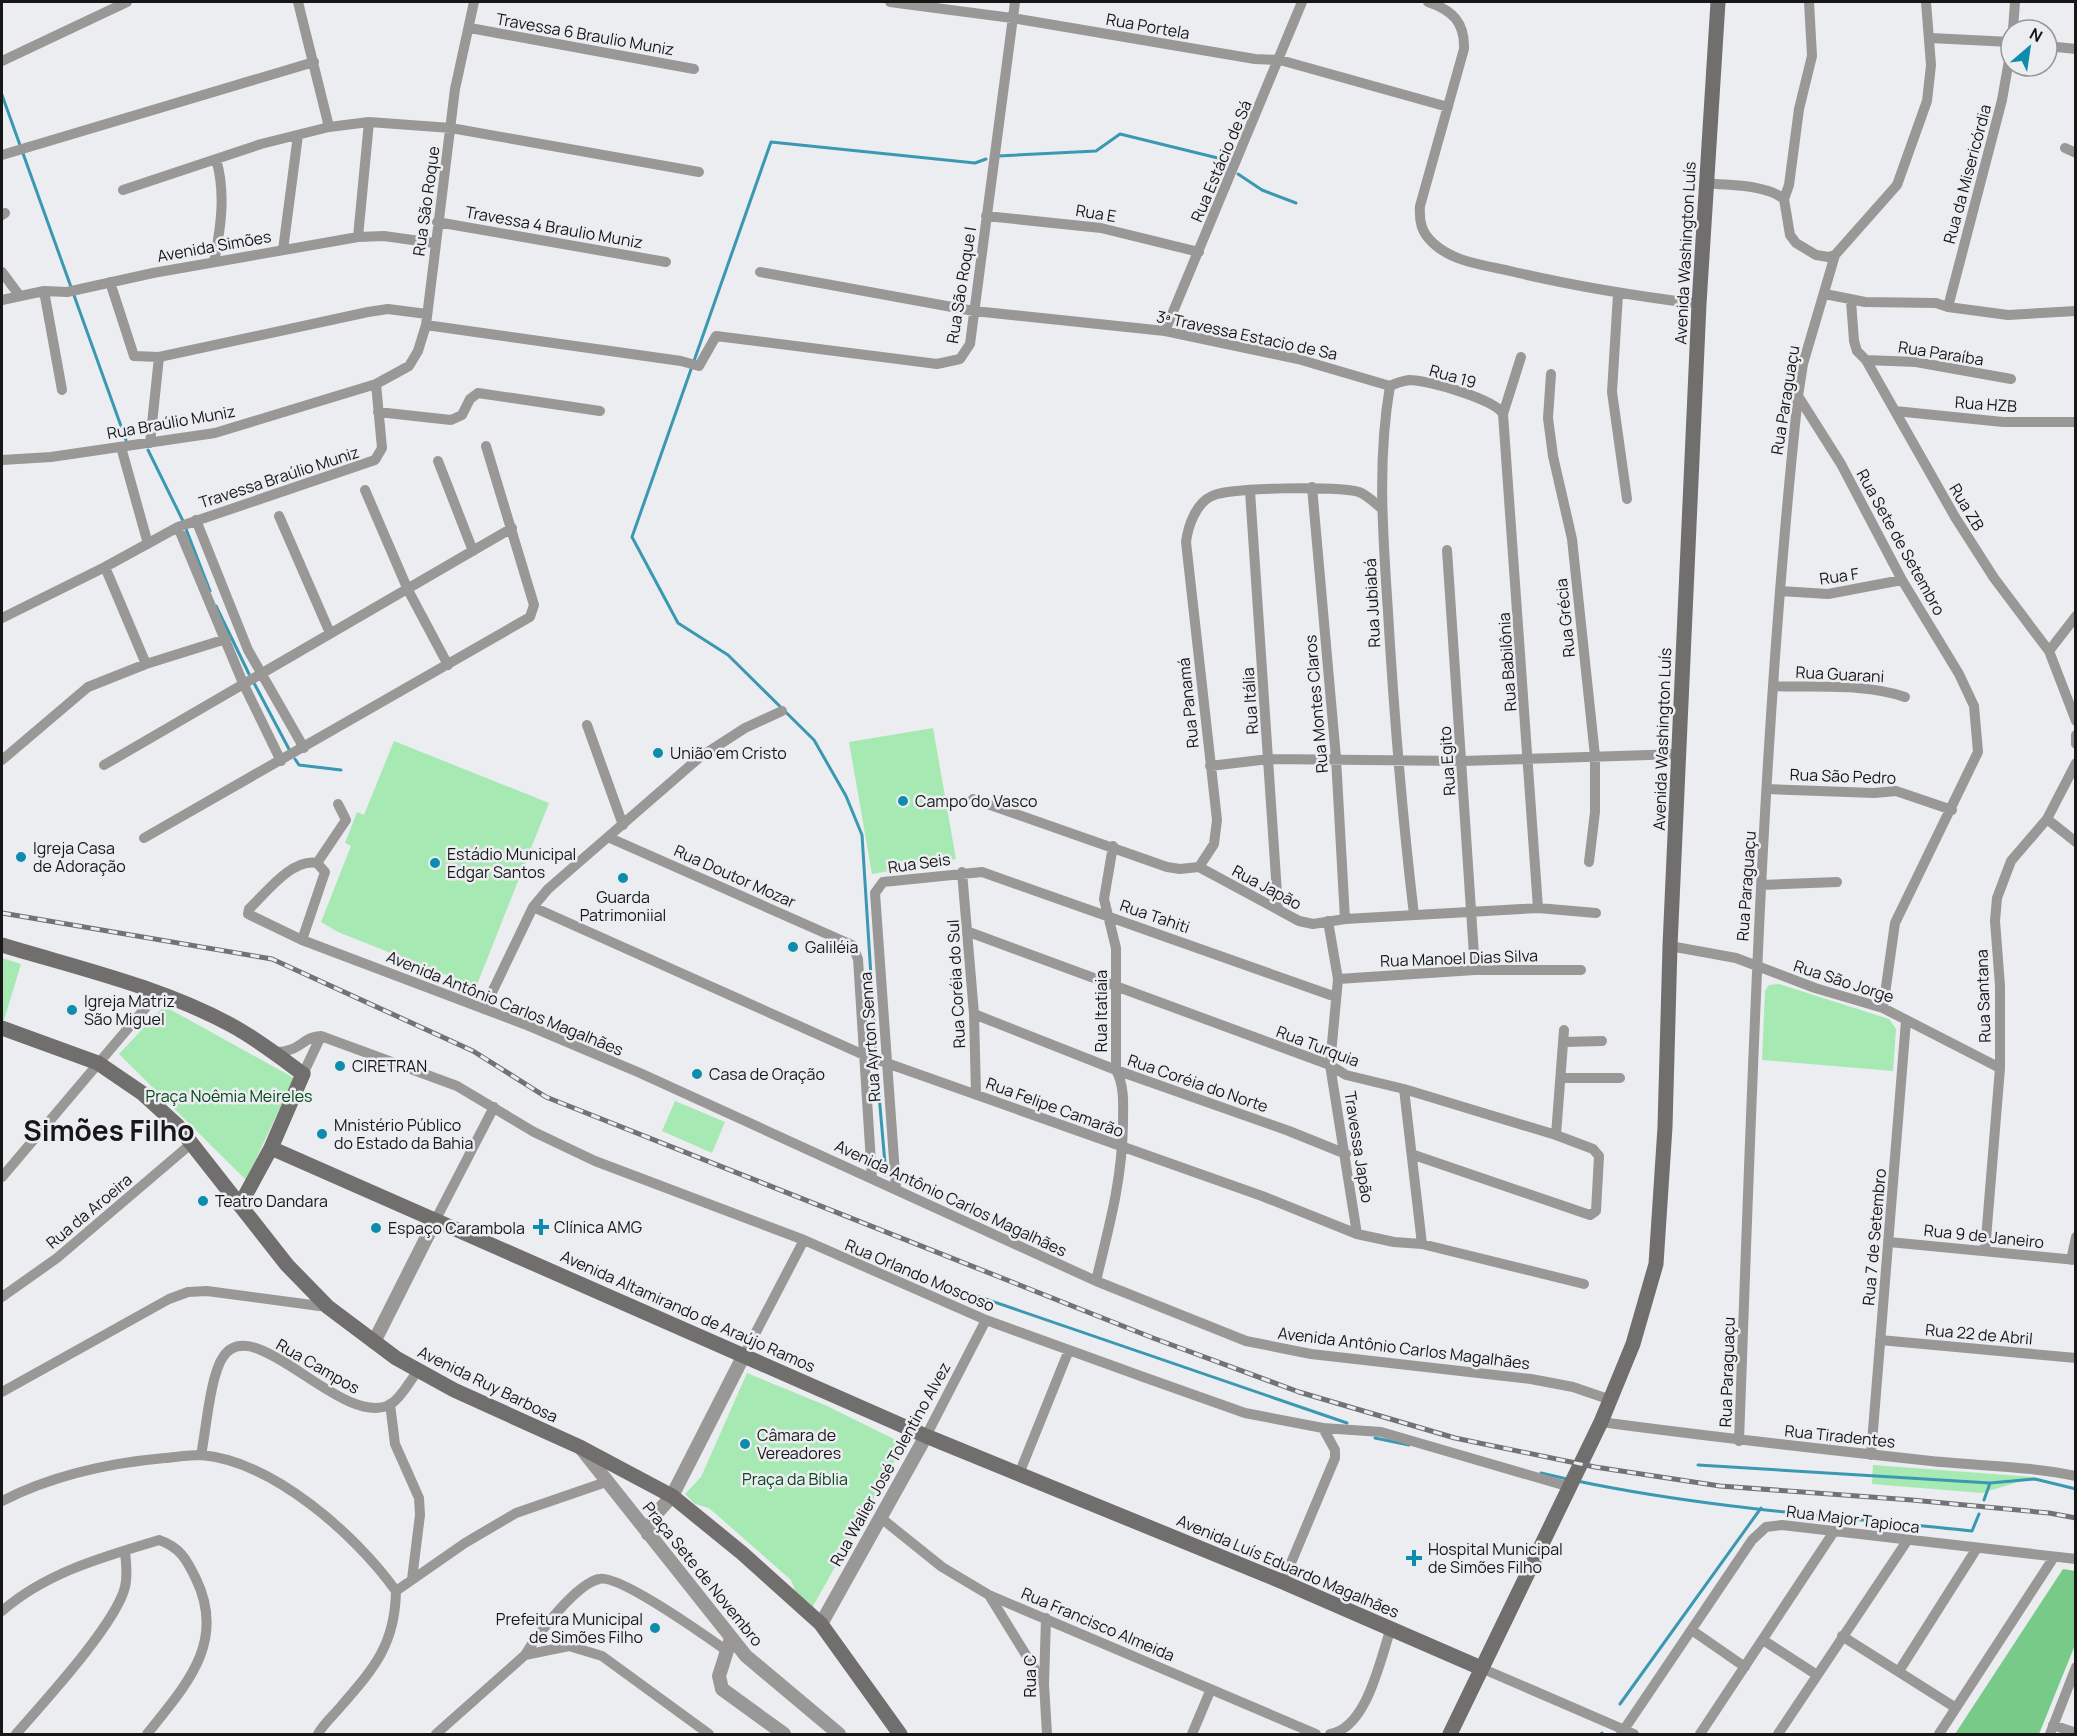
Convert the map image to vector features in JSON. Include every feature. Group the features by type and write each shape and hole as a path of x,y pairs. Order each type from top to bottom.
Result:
{"main road":[{"name":"Avenida Washington Luís","path":"1450,1734 1611,1400 1633,1344 1656,1264 1664,1151 1670,946 1700,304 1718,2"},
{"path":"2,945 158,993 231,1024 303,1074 271,1148 240,1205"},
{"name":"Avenida Ruy Barbosa","path":"2,1028 98,1063 159,1107 192,1143 275,1252 328,1306 374,1342 417,1372 580,1447 672,1496 766,1573 821,1623 900,1734"},
{"name":"Avenida Altamirando de Araújo Ramos","path":"271,1148 926,1436"},
{"name":"Avenida Luís Eduardo Magalhães","path":"926,1436 1283,1582 1481,1668"}],"street":[{"path":"2,61 111,5 127,2"},
{"path":"298,2 329,127"},
{"name":"Rua São Roque","path":"376,384 409,366 418,351 426,319 456,83 474,2"},
{"name":"Rua Portela","path":"890,2 1012,18 1233,56 1280,60 1448,107"},
{"name":"Rua São Roque I","path":"426,319 681,361 695,366 702,364 716,336 937,364 952,362 968,350 1015,2"},
{"name":"Rua Estácio de Sá","path":"1165,331 1280,60 1302,2"},
{"path":"1428,2 1442,7 1454,16 1464,34 1464,49 1420,206 1421,226 1424,234 1434,245 1463,260 1617,294 1700,304"},
{"path":"1809,2 1812,56 1798,109 1789,185 1784,199 1790,235 1796,243 1816,255 1828,257 1835,255 1896,184 1927,101 1930,82 1930,38 1926,2"},
{"path":"2014,18 2015,2"},
{"name":"Travessa 6 Braulio Muniz","path":"470,28 694,69"},
{"path":"1930,38 1999,41"},
{"path":"2059,47 2076,49"},
{"path":"2,155 314,62"},
{"name":"Rua da Misericórdia","path":"1948,307 2006,78"},
{"path":"358,237 369,122"},
{"path":"123,190 297,135 329,127 369,122 451,128 699,172"},
{"path":"283,250 297,135"},
{"path":"214,262 222,201 216,159"},
{"path":"1707,183 1764,190 1776,193 1784,199"},
{"name":"Rua E","path":"987,216 1101,228 1199,252"},
{"name":"Travessa 4 Braulio Muniz","path":"437,222 666,262"},
{"name":"Avenida Simões","path":"2,300 44,291 67,292 214,262 358,237 384,236 434,243"},
{"name":"Rua Paraguaçu","path":"1739,1441 1755,967 1780,591 1798,396 1811,335 1835,255"},
{"path":"2,272 19,295"},
{"name":"3ª Travessa Estacio de Sa","path":"760,272 974,310 1165,331 1298,359 1390,386"},
{"path":"110,282 133,353 139,358 159,357 388,309 426,319"},
{"path":"44,291 62,390"},
{"path":"1617,294 1612,392 1627,499"},
{"path":"1825,294 1851,301 1891,304 1936,303 1948,307 2008,315 2076,311"},
{"name":"Rua ZB","path":"1851,301 1857,351 1866,360 1977,552 2016,610 2049,651 2076,720"},
{"path":"150,443 159,357"},
{"path":"1503,414 1521,357"},
{"name":"Rua Paraíba","path":"1866,360 1916,362 2010,379"},
{"name":"Rua Grécia","path":"1551,374 1548,418 1553,456 1572,539 1595,756 1595,812 1589,862"},
{"name":"Rua 19","path":"1390,386 1408,380 1435,385 1495,406 1503,414"},
{"name":"Travessa Braúlio Muniz","path":"2,618 105,567 178,527 375,460 382,448 376,384"},
{"name":"Rua Braúlio Muniz","path":"2,460 51,457 150,443 243,425 376,384"},
{"path":"1381,508 1384,434 1390,386"},
{"path":"378,412 451,420 462,415 470,399 478,393 600,411"},
{"name":"Rua Sete de Setembro","path":"1798,396 1841,464 1902,580 1959,674 1974,706 1978,752 1952,810"},
{"name":"Rua HZB","path":"1895,411 2003,423 2076,422"},
{"name":"Rua Babilônia","path":"1503,414 1538,908"},
{"path":"144,838 515,627 532,613 534,604 486,446"},
{"path":"121,447 148,544"},
{"path":"438,460 473,551"},
{"path":"1250,491 1312,487 1360,492 1381,508"},
{"name":"Rua Montes Claros","path":"1312,487 1335,758 1345,919"},
{"name":"Rua Panamá","path":"1199,867 1209,854 1216,834 1186,543 1187,532 1200,505 1211,496 1231,489 1250,491"},
{"path":"365,490 408,590 448,665"},
{"name":"Rua Itália","path":"1250,491 1278,908"},
{"name":"Rua Jubiabá","path":"1381,508 1396,759 1414,915"},
{"path":"279,516 330,633"},
{"path":"196,520 236,621 260,674 304,748"},
{"path":"178,527 243,683 281,761"},
{"path":"104,765 512,528"},
{"name":"Rua Egito","path":"1447,550 1474,970"},
{"path":"105,567 146,664"},
{"name":"Rua F","path":"1780,591 1828,594 1902,580"},
{"path":"2049,651 2076,616"},
{"path":"2,760 88,687 146,664 226,639"},
{"name":"Rua Guarani","path":"1773,686 1887,690 1905,697"},
{"path":"484,1009 533,907 548,889 708,752 745,728 782,711"},
{"path":"587,725 623,825"},
{"path":"2076,735 2076,744"},
{"path":"1210,766 1269,759 1462,761 1680,754"},
{"name":"Rua Santana","path":"1985,1251 2000,1068 2000,986 1995,921 1997,898 2011,861 2047,819 2076,763"},
{"name":"Rua São Pedro","path":"1767,789 1874,793 1896,791 1952,810"},
{"name":"Rua Japão","path":"973,799 1113,846 1167,867 1180,870 1199,867 1299,921 1313,924 1345,919 1538,908 1596,913"},
{"path":"302,940 325,872 317,863 346,820 339,804"},
{"path":"1883,1008 1895,923 1952,810"},
{"path":"2047,819 2076,842"},
{"name":"Rua Doutor Mozar","path":"610,838 848,941"},
{"name":"Rua Itatiaia","path":"1096,1281 1119,1183 1122,1147 1123,1092 1116,1070 1118,988 1116,948 1106,915 1104,899 1113,846"},
{"name":"Avenida Antônio Carlos Magalhães","path":"317,863 310,861 294,868 249,909 248,914 302,940 484,1009 640,1073 1096,1281 1197,1324 1280,1350 1531,1378 1573,1387 1611,1400"},
{"name":"Rua Tahiti","path":"962,872 982,872 1336,997"},
{"name":"Rua Seis","path":"879,884 962,872"},
{"name":"Rua Coréia do Sul","path":"962,872 969,932 976,1094"},
{"path":"1762,885 1837,882"},
{"name":"Rua Ayrton Senna","path":"879,884 875,893 896,1188"},
{"name":"Rua Felipe Camarão","path":"533,907 864,1055 1262,1196 1357,1234 1394,1242 1422,1244 1584,1284"},
{"name":"Travessa Japão","path":"1328,921 1338,979 1330,1065 1357,1234"},
{"name":"Rua Turquia","path":"969,932 1330,1065 1346,1075 1404,1089 1556,1135 1598,1153 1597,1208 1590,1215 1414,1155"},
{"name":"Rua Ayrton Senna","path":"848,941 856,950 858,959 872,1178"},
{"name":"Rua São Jorge","path":"1670,946 1723,955 1883,1008 2000,1068"},
{"name":"Rua Manoel Dias Silva","path":"1338,979 1474,970 1581,970"},
{"path":"2,1177 158,993"},
{"name":"Rua Coréia do Norte","path":"974,1014 1116,1070 1289,1131 1346,1154"},
{"name":"Rua 7 de Setembro","path":"1871,1455 1906,1021"},
{"path":"1556,1135 1564,1030"},
{"path":"274,1052 294,1051 313,1036 321,1036 303,1074"},
{"name":"Rua Orlando Moscoso","path":"321,1036 432,1075 494,1107 534,1132 595,1161 804,1240 986,1320 1245,1413 1323,1428 1381,1432 1516,1473 1575,1476"},
{"path":"1564,1042 1602,1041"},
{"path":"1562,1078 1620,1078"},
{"path":"1404,1089 1414,1155 1422,1244"},
{"path":"374,1342 494,1107"},
{"name":"Rua da Aroeira","path":"2,1297 57,1258 192,1143"},
{"path":"2073,1260 2076,1237"},
{"path":"648,1534 655,1515 672,1496 804,1240"},
{"name":"Rua 9 de Janeiro","path":"1889,1242 2073,1260"},
{"path":"2,1392 169,1299 188,1292 207,1292 328,1306"},
{"name":"Rua Walier José Tolentino Alvez","path":"821,1623 926,1436 986,1320"},
{"name":"Rua 22 de Abril","path":"1880,1340 2076,1358"},
{"name":"Rua Campos","path":"201,1455 220,1362 224,1354 234,1347 245,1345 256,1348 356,1406 370,1409 390,1404"},
{"path":"1019,1474 1069,1350"},
{"path":"412,1579 420,1515 419,1498 395,1444 390,1404 417,1372"},
{"name":"Rua Tiradentes","path":"1601,1422 1739,1441 1871,1455 2024,1467 2076,1476"},
{"path":"1283,1582 1335,1458 1335,1450 1323,1428"},
{"name":"Praça Sete de Novembro","path":"580,1447 729,1644 746,1656 833,1733"},
{"path":"2,1501 60,1477 97,1468 133,1461 201,1455 256,1472 304,1501 341,1528 362,1548 396,1591 395,1615 384,1649 374,1667 318,1734"},
{"path":"396,1591 516,1513 606,1482"},
{"name":"Rua Francisco Almeida","path":"881,1518 942,1567 989,1595 1211,1689 1299,1732 1316,1734"},
{"name":"Rua Major Tapioca","path":"1622,1732 1693,1631 1752,1540 1766,1527 1782,1526 2076,1559"},
{"path":"1700,1734 1833,1533"},
{"path":"2,1611 38,1585 70,1569 159,1540 172,1545 187,1560 206,1604 208,1626 197,1665 147,1734"},
{"path":"1778,1734 1906,1541"},
{"path":"1899,1671 1977,1548"},
{"path":"16,1734 62,1681 117,1609 126,1586 125,1551"},
{"path":"1939,1734 2054,1557"},
{"path":"436,1734 525,1655 546,1624 581,1590 599,1578 608,1578 729,1644 720,1676 722,1689 784,1734"},
{"path":"989,1595 1044,1684"},
{"name":"Rua C","path":"1046,1618 1044,1684 1047,1734"},
{"path":"1330,1734 1349,1726 1359,1713 1391,1628"},
{"path":"1693,1631 1745,1666"},
{"path":"1842,1636 1956,1708"},
{"path":"1763,1640 1817,1675"},
{"path":"525,1655 569,1646 602,1656 709,1734"},
{"path":"2076,1667 2051,1730 2076,1733"},
{"name":"Avenida Luís Eduardo Magalhães","path":"1481,1668 1622,1732 1634,1734"},
{"path":"1192,1734 1211,1689"}],"green space":[{"name":"Campo do Vasco","path":"933,728 956,859 872,874 849,742"},
{"name":"Estádio Municipal Edgar Santos","path":"394,741 549,803 476,987 338,932 321,922 351,846 345,843 357,812 364,815"},
{"path":"2,958 21,964 4,1020 2,1019"},
{"path":"1779,984 1889,1019 1896,1029 1893,1071 1762,1060 1765,991 1769,985"},
{"name":"Praça Noêmia Meireles","path":"164,1006 294,1078 246,1180 119,1054"},
{"path":"675,1101 725,1122 712,1153 662,1131"},
{"name":"Praça da Bíblia","path":"747,1373 827,1406 904,1444 812,1608 798,1598 791,1580 709,1508 695,1504 685,1494 701,1477"},
{"path":"1873,1465 2035,1477 1982,1493 1872,1484"},
{"path":"2063,1569 2075,1571 2075,1645 2039,1734 1955,1734"}],"waterway":[{"path":"2,95 126,440"},
{"path":"998,156 1096,151 1120,134 1226,160"},
{"path":"876,1055 862,835 846,796 814,740 728,655 678,623 632,537 771,142 975,163 986,159"},
{"path":"1238,174 1262,190 1296,203"},
{"path":"148,450 183,521"},
{"path":"186,529 210,591"},
{"path":"216,606 249,674"},
{"path":"254,683 290,751"},
{"path":"295,759 299,765 341,770"},
{"path":"877,1072 886,1175"},
{"path":"895,1268 1347,1423"},
{"path":"1375,1438 1409,1445"},
{"path":"1698,1465 1990,1483"},
{"path":"1541,1473 1567,1479"},
{"path":"1984,1500 1990,1483 2035,1479 2076,1489"},
{"path":"1577,1481 1724,1505 1972,1531 1979,1514"},
{"path":"1620,1704 1761,1508"}],"railway":[{"path":"2,913 272,959 473,1051 546,1097 1153,1338 1299,1392 1455,1438 1595,1467 1720,1486 1912,1500 2049,1513 2076,1518"}],"place":[{"name":"União em Cristo","path":"658,753"},
{"name":"Campo do Vasco","path":"903,801"},
{"name":"Igreja Casa de Adoração","path":"21,857"},
{"name":"Estádio Municipal Edgar Santos","path":"435,863"},
{"name":"Guarda Patrimoniial","path":"623,878"},
{"name":"Galiléia","path":"793,947"},
{"name":"Igreja Matriz São Miguel","path":"72,1010"},
{"name":"CIRETRAN","path":"340,1066"},
{"name":"Casa de Oração","path":"697,1074"},
{"name":"Mnistério Público do Estado da Bahia","path":"322,1134"},
{"name":"Teatro Dandara","path":"203,1201"},
{"name":"Clínica AMG","path":"541,1227"},
{"name":"Espaço Carambola","path":"376,1228"},
{"name":"Câmara de Vereadores","path":"745,1444"},
{"name":"Hospital Municipal de Simões Filho","path":"1414,1558"},
{"name":"Prefeitura Municipal de Simões Filho","path":"655,1628"}],"district":[{"name":"Simões Filho","path":"109,1131"}]}
